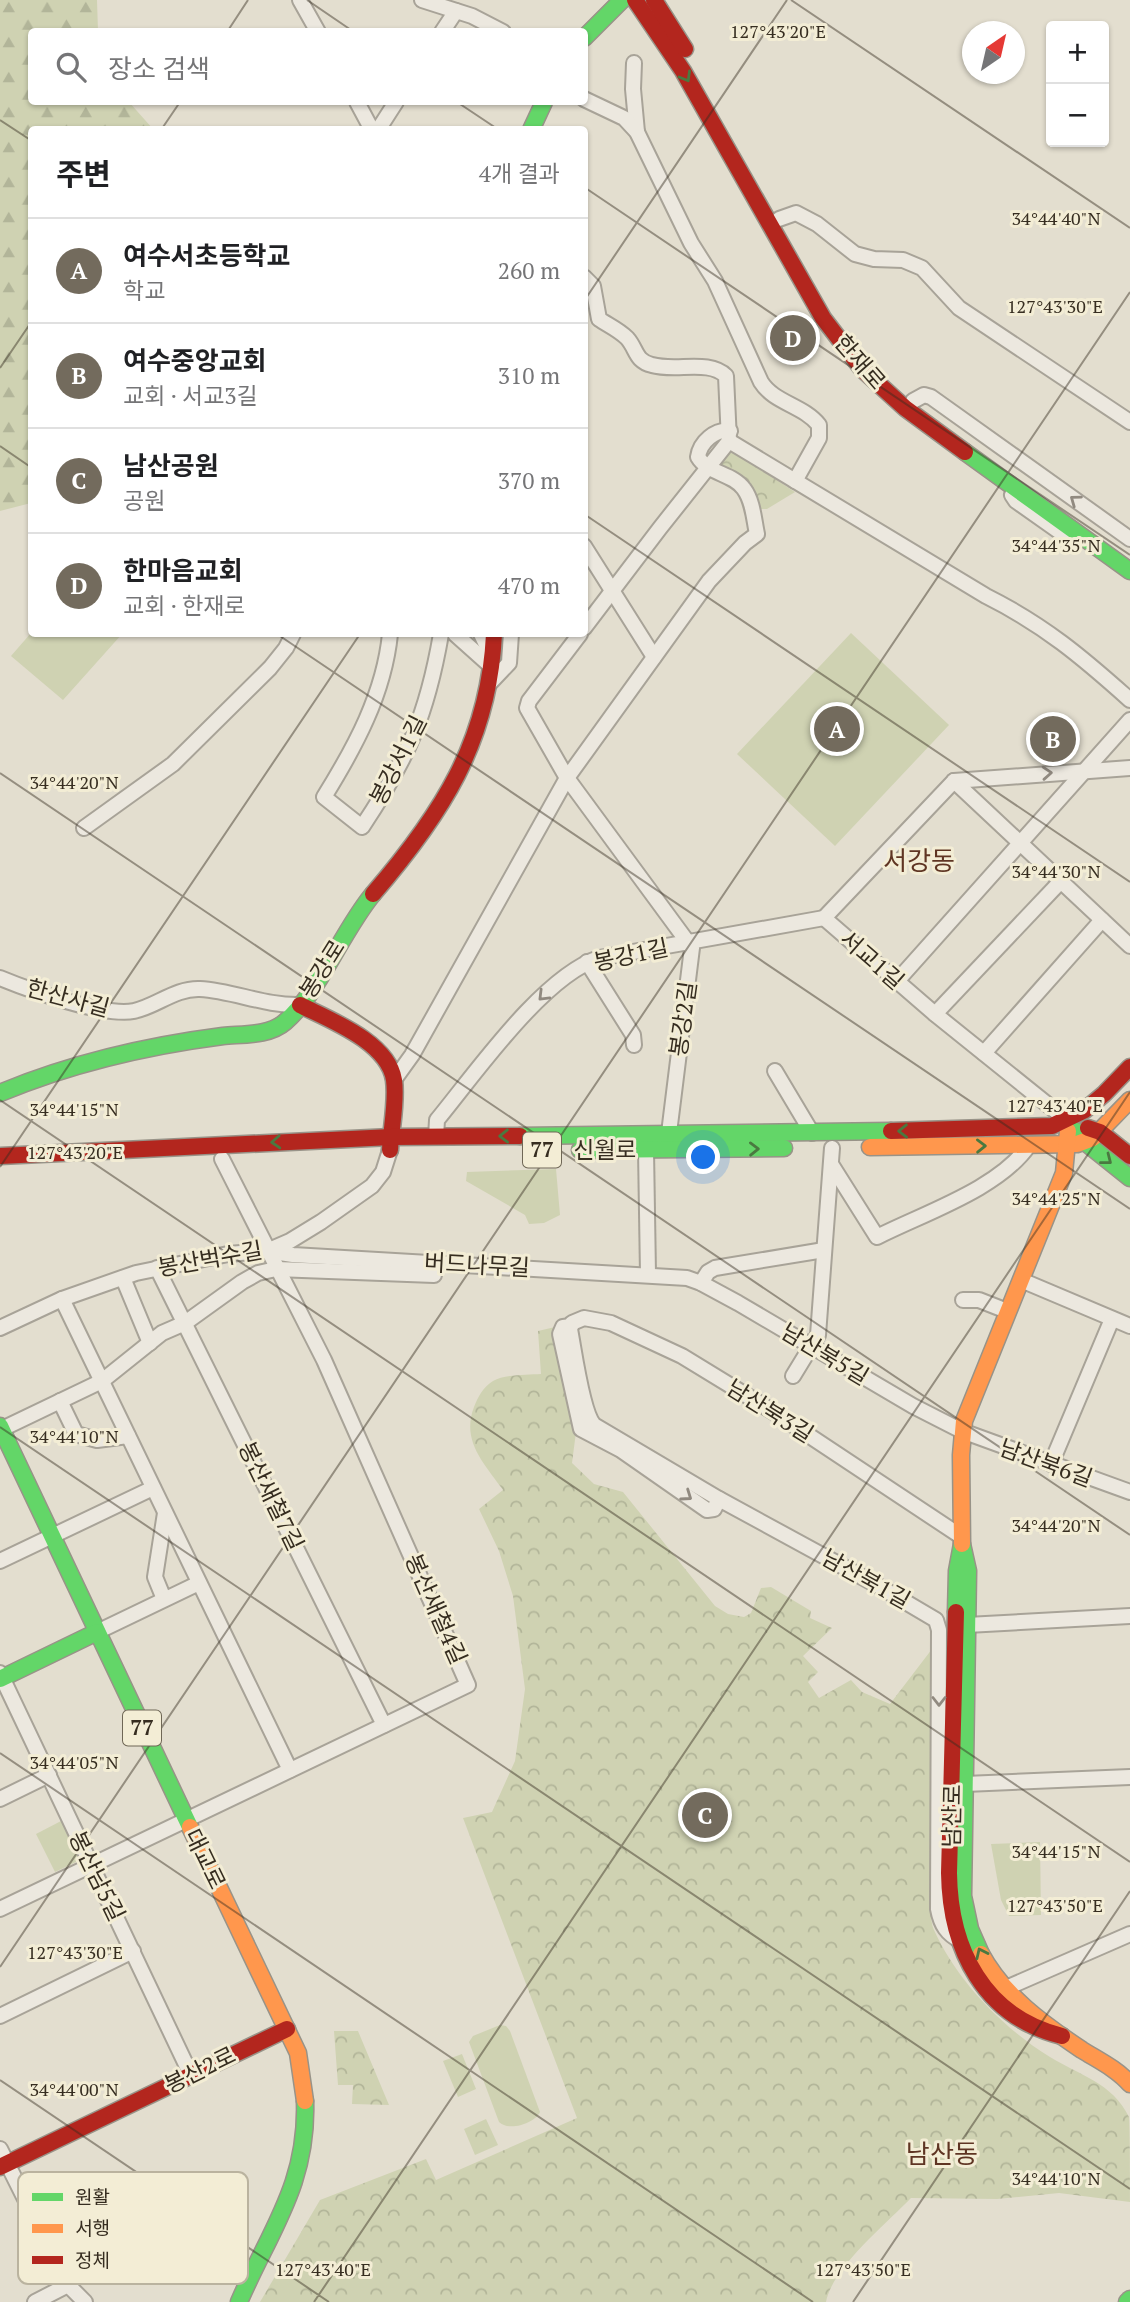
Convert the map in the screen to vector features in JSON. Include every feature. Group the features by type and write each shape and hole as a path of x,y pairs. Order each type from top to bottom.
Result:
{"street":[{"path":"300,0 315,28"},
{"path":"422,0 496,28"},
{"path":"588,34 622,0"},
{"name":"한재로","path":"635,0 683,71 802,284 848,353 877,384 905,408 1130,571"},
{"name":"한재로","path":"654,0 692,61 831,308 859,346 913,401 1130,559"},
{"path":"445,28 456,11"},
{"path":"634,64 633,89 637,132"},
{"path":"588,101 624,118 637,132 691,243 715,281 764,387 802,409 818,425 821,431 819,438 794,481"},
{"path":"359,105 370,126"},
{"path":"381,126 394,105"},
{"path":"533,126 543,105"},
{"path":"779,219 796,213 817,224 855,254 912,262 922,268 959,308 1130,422"},
{"path":"588,282 593,286 600,319 626,337 638,359 654,366 675,369 713,367 726,376 730,436 588,623"},
{"path":"913,401 923,395 931,397 1130,539"},
{"path":"730,436 794,481 986,596 1029,618 1064,643 1130,700"},
{"path":"394,1080 567,778 709,581 757,534 748,496 742,486 707,467"},
{"path":"1015,490 1012,495 1016,501 1130,582"},
{"path":"588,552 654,657"},
{"path":"84,828 172,765 270,668 292,637"},
{"name":"봉강서1길","path":"390,637 386,663 374,701 346,762 324,797 362,827 392,782 415,735 433,676 440,637"},
{"path":"458,637 492,670"},
{"path":"482,637 492,670"},
{"name":"봉강로","path":"0,1093 34,1078 106,1055 144,1046 270,1030 281,1025 300,1005 356,916 436,815 468,754 492,670 494,637"},
{"path":"492,670 509,663 511,637"},
{"path":"578,637 529,701 527,708 567,778 689,943"},
{"path":"897,981 1130,720"},
{"path":"954,780 1130,768"},
{"path":"954,780 1130,946"},
{"name":"서교1길","path":"954,780 824,918 935,1014 1068,1121"},
{"path":"935,1014 1061,881"},
{"name":"봉강1길","path":"436,1137 437,1120 516,1026 555,984 587,962 824,918"},
{"path":"984,1053 1102,920"},
{"name":"봉강2길","path":"669,1133 692,956 689,943"},
{"path":"587,962 633,1035 634,1045"},
{"name":"한산사길","path":"0,978 89,1006 123,1012 148,1007 179,992 197,989 270,1004 300,1005"},
{"path":"300,1005 375,1048 389,1063 394,1080 390,1143"},
{"name":"77","path":"1068,1121 1091,1107 1130,1067"},
{"path":"775,1071 812,1133"},
{"name":"77","path":"1085,1142 1100,1132 1130,1100"},
{"path":"1068,1121 1100,1132 1130,1156"},
{"path":"1068,1121 1085,1142 1130,1178"},
{"name":"신월로","path":"0,1172 222,1159 436,1137 1032,1128 1068,1121"},
{"name":"남산로","path":"1062,2036 1028,2025 1003,2009 981,1984 961,1941 951,1898 957,1570 962,1540 962,1432 967,1410 1063,1173 1068,1121"},
{"name":"신월로","path":"0,1156 390,1143 832,1156 1085,1142"},
{"name":"봉산벅수길","path":"0,1328 62,1299 123,1278 157,1268 252,1250 267,1251 299,1236 366,1191 383,1172 390,1143"},
{"path":"832,1156 877,1237 991,1180 1017,1162 1029,1145"},
{"path":"646,1150 648,1274"},
{"path":"793,1376 818,1335 832,1156"},
{"name":"봉산새철4길","path":"0,1909 468,1685 324,1360 222,1159"},
{"path":"694,1280 715,1268 824,1250"},
{"name":"버드나무길","path":"267,1251 293,1255 648,1274 694,1280"},
{"path":"1,1427 102,1381 173,1326 185,1323 250,1277 276,1269 434,1275 435,1262"},
{"name":"봉산새철7길","path":"157,1268 384,1725"},
{"path":"123,1278 150,1343"},
{"name":"남산북5길","path":"694,1280 962,1432"},
{"path":"1021,1280 1130,1326"},
{"path":"62,1299 290,1770"},
{"path":"962,1300 979,1300 1007,1311"},
{"path":"1051,1464 1112,1319"},
{"name":"남산북3길","path":"719,1499 714,1509 707,1510 621,1450 581,1429 560,1334 563,1328 571,1328 577,1320 603,1320 682,1356 772,1411 962,1540"},
{"path":"60,1401 76,1434 97,1440 128,1437"},
{"name":"대교로","path":"1,1427 298,2053 304,2079 306,2136 300,2164 284,2213 239,2302"},
{"name":"남산북6길","path":"962,1432 1130,1492"},
{"path":"0,1561 153,1488"},
{"name":"남산북1길","path":"719,1499 909,1603 938,1622 938,1909 944,1928 952,1937 961,1941"},
{"path":"164,1600 155,1577 165,1513"},
{"name":"남산로","path":"962,1540 968,1571 965,1908 982,1955 1004,1989 1062,2036 1128,2076"},
{"path":"1,1676 199,1583"},
{"path":"967,1625 1130,1616"},
{"name":"봉산남5길","path":"1,1676 191,2075"},
{"path":"0,1799 49,1775"},
{"path":"965,1783 1130,1777"},
{"path":"1004,1989 1130,1934"},
{"path":"0,2016 133,1951"},
{"name":"봉산2로","path":"2,2160 287,2029"},
{"path":"2,2160 18,2190"},
{"path":"35,2302 68,2285 85,2302"}],"green space":[{"path":"0,0 97,0 98,28 28,28 28,105 132,105 150,126 28,126 28,504 0,511"},
{"path":"729,449 795,492 767,509 757,509 720,467 719,463"},
{"path":"851,633 949,725 835,846 737,754"},
{"path":"28,636 119,637 63,700 11,656"},
{"path":"556,1169 560,1215 544,1223 529,1224 525,1215 466,1181 467,1172"},
{"path":"555,1327 576,1432 572,1463 594,1484 623,1492 715,1606 728,1614 744,1617 751,1613 761,1588 771,1587 811,1611 810,1618 832,1628 803,1656 818,1672 808,1682 819,1698 851,1680 862,1692 890,1704 932,1649 931,1908 934,1930 968,1985 999,2018 1050,2057 1105,2088 1122,2105 1129,2117 1130,2202 1059,2193 997,2199 911,2198 849,2261 830,2289 826,2302 260,2302 320,2200 426,2159 436,2180 577,2118 463,1818 492,1812 515,1761 525,1689 513,1596 499,1551 479,1509 503,1490 476,1451 470,1431 471,1419 479,1396 493,1381 510,1376 541,1374 538,1331"},
{"path":"63,1820 78,1849 76,1862 55,1872 36,1834"},
{"path":"1040,1842 1041,1915 1009,1916 1001,1900 991,1844"},
{"path":"500,2025 506,2026 510,2031 540,2112 533,2120 521,2125 509,2126 499,2122 469,2042 473,2036"},
{"path":"334,2031 358,2031 389,2105 352,2104 353,2085 338,2085"},
{"path":"462,2054 476,2089 458,2097 443,2061"},
{"path":"486,2119 498,2145 475,2155 464,2129"}],"traffic: fast":[{"path":"588,34 622,0"},
{"path":"533,126 543,105"},
{"path":"965,452 1130,571"},
{"path":"0,1093 109,1057 194,1040 264,1032 279,1027 309,995 373,894"},
{"path":"520,1136 891,1131"},
{"path":"1076,1131 1085,1142 1130,1178"},
{"path":"580,1150 784,1148"},
{"path":"0,1426 190,1827"},
{"path":"956,1612 957,1571 962,1544 968,1571 963,1896 970,1929 981,1954"},
{"path":"0,1679 97,1632"},
{"path":"248,2282 294,2182 304,2131 305,2101"},
{"path":"239,2302 247,2284"},
{"path":"1127,2302 1130,2299"}],"traffic: slow":[{"path":"870,1147 1077,1144 1093,1138 1130,1100"},
{"path":"962,1544 961,1455 964,1421 1064,1173 1068,1131"},
{"path":"190,1827 298,2053 305,2101"},
{"path":"981,1954 1001,1983 1026,2008 1130,2084"}],"traffic: jam":[{"path":"635,0 683,71 823,318 862,369 905,408 965,452"},
{"path":"654,0 685,49"},
{"path":"373,894 420,835 457,775 483,709 494,637"},
{"path":"300,1005 356,1034 381,1054 389,1066 395,1088 390,1150"},
{"path":"891,1131 1052,1126 1085,1110 1130,1067"},
{"path":"1088,1128 1100,1132 1130,1156"},
{"path":"0,1156 391,1137 520,1136"},
{"path":"956,1612 949,1873 956,1928 977,1976 992,1996 1035,2027 1062,2036"},
{"path":"0,2167 287,2029"}],"place":[{"name":"한마음교회","path":"793,338"},
{"name":"여수서초등학교","path":"837,729"},
{"name":"여수중앙교회","path":"1053,739"},
{"name":"남산공원","path":"705,1815"}],"district":[{"name":"서강동","path":"919,861"},
{"name":"남산동","path":"942,2154"}]}
